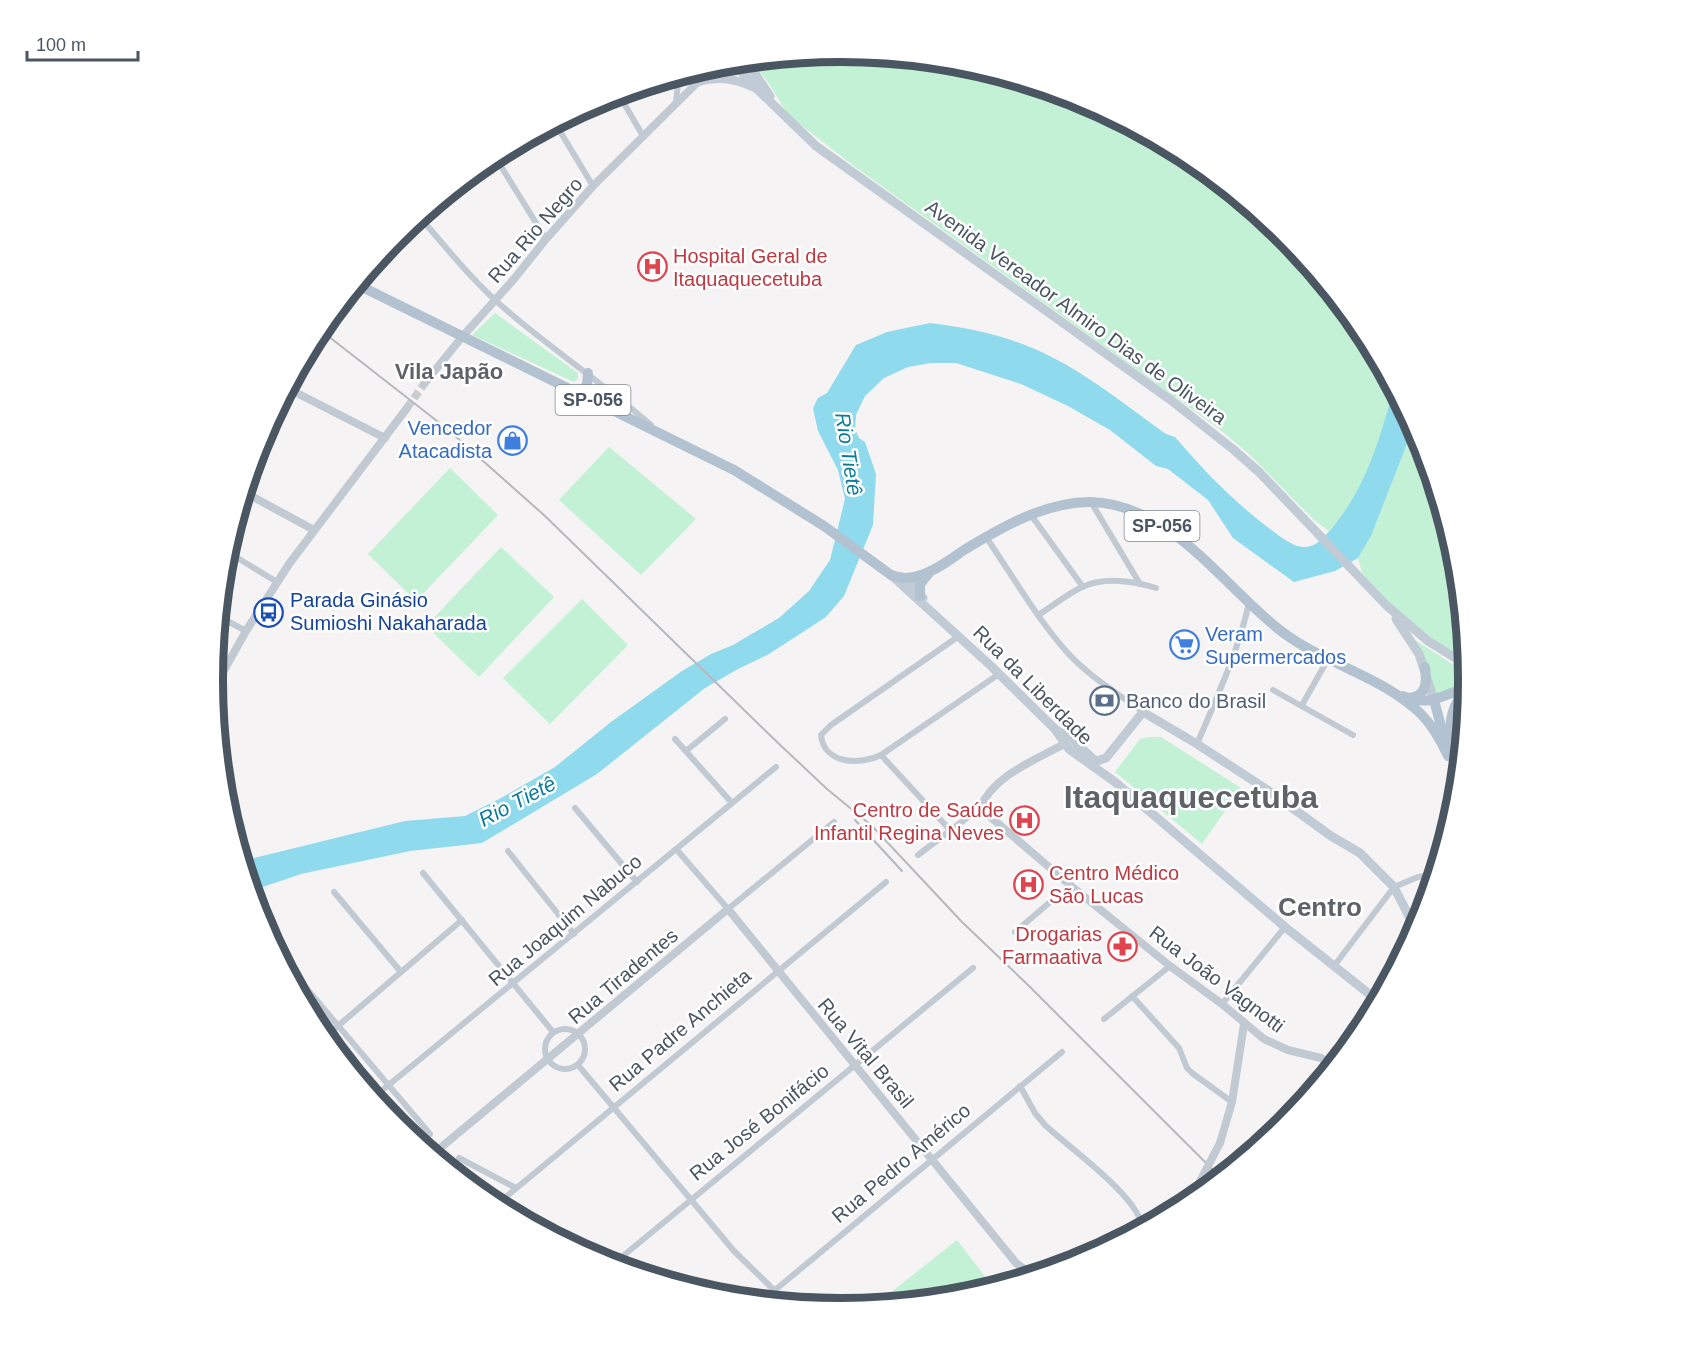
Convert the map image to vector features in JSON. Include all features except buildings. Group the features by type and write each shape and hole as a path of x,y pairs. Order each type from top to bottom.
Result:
{"main road":[{"path":"752,68 785,117"},
{"name":"Avenida Vereador Almiro Dias de Oliveira","path":"740,70 816,146 1181,408 1259,472 1386,605 1428,641 1457,659"},
{"path":"699,79 727,78 757,89"},
{"name":"SP-056","path":"363,288 701,452 759,484 824,526 891,575 906,579 930,571 987,537 1031,515 1062,506 1091,502 1121,507 1170,531 1281,631 1328,659 1386,689 1422,702 1458,692"},
{"path":"579,393 587,385 588,373"},
{"name":"SP-056","path":"878,564 906,579"},
{"path":"920,596 920,584 930,571"},
{"name":"Rua da Liberdade","path":"891,575 999,674 1054,728 1064,744 1115,782 1285,927 1371,996"},
{"name":"Rua da Liberdade","path":"906,579 942,620"},
{"name":"Avenida Vereador Almiro Dias de Oliveira","path":"1386,605 1415,645 1425,667 1434,700"},
{"path":"1408,698 1416,697 1424,691 1425,667"},
{"name":"SP-056","path":"1386,689 1425,718 1439,737 1452,764"},
{"path":"1434,700 1448,756"},
{"path":"1454,754 1451,714 1457,700"},
{"path":"1064,744 1072,745 1097,761 1106,758 1143,712 1197,744 1266,789 1331,836 1360,853 1394,887 1410,918"},
{"path":"1054,728 1073,740 1089,756"},
{"path":"1106,758 1107,770 1115,782"},
{"path":"1367,993 1373,994"}],"street":[{"name":"Rua Rio Negro","path":"424,384 546,239 594,186 699,79"},
{"path":"676,102 678,84"},
{"path":"623,102 643,136"},
{"path":"559,129 594,186"},
{"path":"500,164 546,239"},
{"path":"425,223 496,300 661,434"},
{"path":"294,391 385,438"},
{"path":"223,672 277,582 407,408"},
{"path":"251,496 314,530"},
{"path":"1091,502 1140,584"},
{"path":"1031,515 1083,587"},
{"path":"987,537 1038,615 1075,661 1143,712"},
{"path":"235,556 277,582"},
{"path":"1038,615 1083,587 1113,581 1156,588"},
{"path":"1197,744 1231,666 1249,603"},
{"path":"226,620 246,631"},
{"path":"959,636 823,732 821,735 823,745 834,756 843,760 864,762 881,755 999,674"},
{"path":"1302,705 1328,659"},
{"path":"1273,690 1353,735"},
{"path":"686,751 725,719"},
{"path":"675,739 732,803"},
{"path":"918,855 980,807 986,795 998,783 1064,744"},
{"path":"881,755 950,830"},
{"name":"Rua Joaquim Nabuco","path":"381,1092 776,767"},
{"name":"Rua João Vagnotti","path":"980,807 1070,885 1170,966 1222,1004 1244,1024 1275,1045 1327,1061"},
{"path":"575,808 637,882"},
{"name":"Rua Tiradentes","path":"439,1149 834,822"},
{"name":"Rua Vital Brasil","path":"677,850 728,909 1016,1263 1024,1269"},
{"path":"508,851 574,934"},
{"path":"423,873 553,1032"},
{"path":"1334,966 1394,887 1418,876 1427,875"},
{"name":"Rua Padre Anchieta","path":"504,1198 886,882"},
{"path":"1015,932 1070,885"},
{"path":"334,892 401,972"},
{"path":"332,1031 462,920"},
{"path":"1222,1004 1285,927"},
{"path":"1104,1018 1170,966"},
{"name":"Rua José Bonifácio","path":"623,1256 973,968"},
{"path":"304,986 430,1134"},
{"path":"1132,996 1179,1048 1187,1068 1232,1102"},
{"path":"1200,1182 1220,1143 1232,1102 1244,1024"},
{"path":"565,1028 580,1034 586,1048 578,1065 561,1069 548,1060 545,1043 553,1032 565,1028"},
{"name":"Rua Pedro Américo","path":"771,1293 1062,1052"},
{"path":"578,1065 740,1258 774,1290"},
{"path":"1020,1086 1035,1113 1125,1196 1136,1210 1139,1220"},
{"path":"459,1158 516,1188"}],"green space":[{"path":"800,63 881,63 961,73 1039,94 1114,125 1150,144 1217,189 1277,243 1331,303 1376,371 1391,399 1371,466 1360,490 1346,511 1329,531 1314,520 1248,453 1219,429 854,166 788,115 757,67"},
{"path":"495,313 578,373 578,379 574,382 472,335"},
{"path":"1409,439 1426,481 1447,559 1457,656 1438,643 1392,605 1362,573 1358,558 1371,536"},
{"path":"609,447 696,519 641,575 559,500"},
{"path":"450,468 498,515 416,601 368,554"},
{"path":"501,547 554,597 479,677 426,626"},
{"path":"582,599 628,645 550,724 503,678"},
{"path":"1415,640 1458,668 1458,688 1436,699"},
{"path":"1161,737 1241,788 1202,844 1115,772 1140,739"},
{"path":"957,1240 987,1279 961,1286 887,1295"}],"water":[{"name":"Rio Tietê","path":"930,323 954,326 1002,337 1044,353 1081,374 1166,434 1175,437 1231,497 1282,538 1301,547 1314,545 1323,538 1354,497 1370,462 1391,399 1409,439 1371,536 1358,558 1335,571 1294,582 1233,538 1208,500 1168,469 1156,466 1110,430 1068,406 1021,384 956,363 931,363 908,367 884,378 865,396 856,415 855,429 859,438 865,442 876,474 873,525 844,596 826,617 769,654 705,688 597,774 482,843 410,851 301,874 259,888 250,859 405,821 465,816 503,797 555,767 611,722 682,671 779,618 809,591 830,560 845,499 838,470 818,431 813,408 818,398 827,393 856,345 887,332"}],"tunnel":[{"path":"407,408 424,384"}],"railway":[{"path":"327,336 446,428 545,516 777,742 827,789 872,826 962,922 1215,1172"},
{"path":"855,820 902,871"}],"place":[{"name":"Hospital Geral de Itaquaquecetuba","path":"652,267"},
{"name":"Vencedor Atacadista","path":"513,440"},
{"name":"Parada Ginásio Sumioshi Nakaharada","path":"269,612"},
{"name":"Veram Supermercados","path":"1184,645"},
{"name":"Banco do Brasil","path":"1105,701"},
{"name":"Centro de Saúde Infantil Regina Neves","path":"1025,821"},
{"name":"Centro Médico São Lucas","path":"1028,884"},
{"name":"Drogarias Farmaativa","path":"1123,946"}],"district":[{"name":"Vila Japão","path":"449,371"},
{"name":"Itaquaquecetuba","path":"1191,797"},
{"name":"Centro","path":"1320,907"}]}
